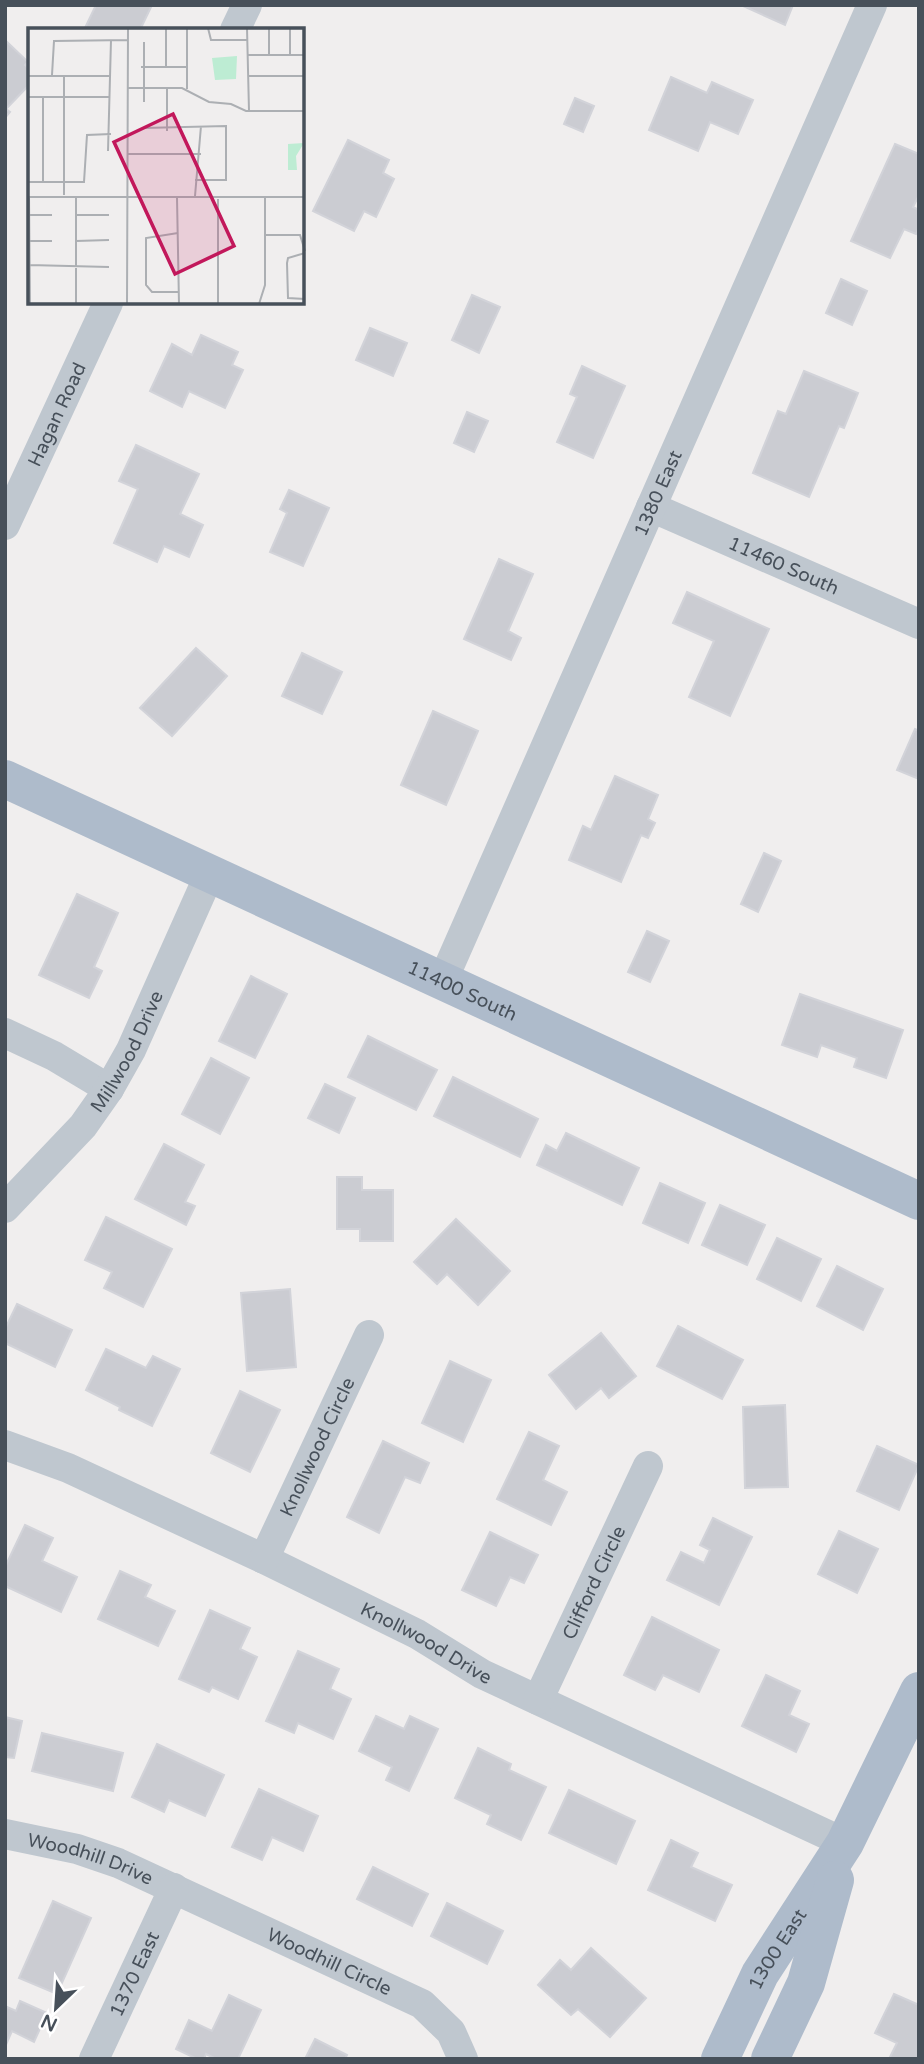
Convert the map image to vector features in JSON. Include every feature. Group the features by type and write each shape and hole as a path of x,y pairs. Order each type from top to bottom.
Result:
{"main road":[{"name":"11400 South","path":"5,779 919,1201"},
{"name":"1300 East","path":"720,2059 760,1974 845,1843 919,1691"},
{"name":"1300 East","path":"770,2059 806,1983 845,1843"}],"street":[{"path":"236,28 247,5"},
{"name":"1380 East","path":"443,981 872,5"},
{"name":"Hagan Road","path":"5,525 108,304"},
{"name":"11460 South","path":"651,507 919,624"},
{"name":"Millwood Drive","path":"5,1208 83,1126 109,1089 131,1050 210,873"},
{"path":"5,1033 54,1056 109,1089"},
{"name":"Knollwood Circle","path":"264,1559 369,1335"},
{"name":"Knollwood Drive","path":"5,1445 68,1468 375,1611 417,1633 482,1674 845,1843"},
{"name":"Clifford Circle","path":"538,1700 648,1466"},
{"name":"Woodhill Drive","path":"5,1834 77,1849 118,1863 174,1888"},
{"name":"1370 East","path":"94,2059 174,1888"},
{"name":"Woodhill Circle","path":"174,1888 422,2004 451,2032 463,2059"}],"building":[{"path":"96,5 152,5 141,28 85,28"},
{"path":"741,5 793,5 785,25"},
{"path":"5,40 28,62 25,65 28,68 28,86 6,109 10,112 5,118"},
{"path":"671,77 707,93 712,82 753,100 738,134 710,122 698,151 649,130"},
{"path":"575,98 594,106 583,132 564,124"},
{"path":"348,140 389,160 383,173 394,179 376,217 364,211 354,231 313,211"},
{"path":"895,144 919,154 919,195 913,207 919,210 919,227 916,234 904,229 890,258 851,241"},
{"path":"841,279 867,291 852,325 826,313"},
{"path":"472,295 500,307 479,353 452,340"},
{"path":"370,328 407,343 393,376 356,360"},
{"path":"201,335 238,352 232,365 243,370 225,408 189,391 182,407 150,391 172,344 192,355"},
{"path":"582,366 625,386 593,458 557,442 577,397 570,394"},
{"path":"804,371 858,393 844,428 839,426 809,497 753,473 778,411 786,414"},
{"path":"467,412 488,421 474,452 454,443"},
{"path":"136,445 199,474 180,514 203,525 189,557 164,546 157,562 114,543 138,489 119,481"},
{"path":"289,490 329,508 303,566 270,552 287,513 280,509"},
{"path":"499,559 533,574 508,631 521,638 511,660 464,639"},
{"path":"687,592 769,629 730,716 689,697 714,641 673,623"},
{"path":"196,648 227,676 172,736 140,708"},
{"path":"302,653 342,672 322,714 282,696"},
{"path":"433,711 478,731 446,805 401,785"},
{"path":"915,729 919,731 919,779 897,770"},
{"path":"615,776 658,795 648,819 655,823 648,838 641,835 621,882 569,860 583,826 591,830"},
{"path":"764,853 781,861 758,912 741,904"},
{"path":"77,894 118,913 94,967 102,971 89,998 39,975"},
{"path":"647,931 669,941 650,982 628,972"},
{"path":"251,976 287,994 255,1058 219,1041"},
{"path":"800,994 903,1030 886,1078 854,1067 857,1058 821,1045 817,1057 782,1045"},
{"path":"368,1036 437,1070 416,1110 348,1077"},
{"path":"211,1058 249,1078 220,1134 182,1114"},
{"path":"453,1077 538,1119 520,1157 434,1116"},
{"path":"325,1084 355,1098 339,1133 308,1118"},
{"path":"566,1133 639,1168 622,1205 537,1165 546,1145 557,1151"},
{"path":"164,1144 204,1165 185,1202 195,1206 186,1225 135,1199"},
{"path":"337,1177 362,1177 362,1190 393,1190 393,1241 360,1241 360,1229 337,1229"},
{"path":"660,1183 705,1203 688,1243 643,1223"},
{"path":"720,1205 765,1225 747,1265 702,1245"},
{"path":"106,1217 172,1249 143,1307 104,1288 112,1272 85,1260"},
{"path":"456,1219 510,1271 478,1305 447,1274 437,1284 414,1262"},
{"path":"777,1238 821,1259 801,1301 757,1279"},
{"path":"837,1266 883,1289 863,1330 817,1306"},
{"path":"290,1289 296,1367 247,1371 241,1293"},
{"path":"17,1304 72,1330 55,1367 5,1343 5,1329"},
{"path":"678,1326 743,1360 722,1399 657,1366"},
{"path":"601,1333 636,1376 609,1398 601,1388 576,1409 549,1375"},
{"path":"106,1349 146,1368 153,1356 180,1369 152,1426 86,1390"},
{"path":"450,1361 491,1380 463,1442 422,1423"},
{"path":"240,1391 280,1410 250,1472 211,1453"},
{"path":"785,1405 788,1487 745,1488 743,1407"},
{"path":"529,1432 559,1446 543,1480 567,1492 551,1525 497,1499"},
{"path":"383,1441 429,1463 420,1483 405,1477 379,1533 347,1517"},
{"path":"877,1446 919,1465 899,1510 857,1491"},
{"path":"713,1518 752,1537 719,1605 667,1580 681,1552 704,1563 710,1550 700,1545"},
{"path":"25,1525 53,1538 42,1561 77,1577 61,1612 5,1586 5,1567"},
{"path":"839,1531 878,1549 857,1593 818,1574"},
{"path":"490,1532 538,1555 524,1583 510,1577 496,1606 462,1590"},
{"path":"120,1571 151,1585 145,1597 175,1611 158,1646 98,1619"},
{"path":"210,1610 250,1628 240,1649 257,1657 238,1699 212,1687 209,1692 179,1679"},
{"path":"652,1617 719,1650 699,1692 663,1675 655,1690 624,1675"},
{"path":"298,1651 339,1669 330,1689 351,1699 333,1739 298,1723 294,1733 266,1721"},
{"path":"766,1675 800,1691 789,1715 809,1724 796,1752 742,1726"},
{"path":"376,1716 404,1729 410,1716 438,1729 409,1791 386,1780 392,1767 359,1751"},
{"path":"5,1717 22,1721 14,1758 5,1757"},
{"path":"42,1733 123,1753 113,1791 32,1771"},
{"path":"157,1744 224,1775 205,1816 169,1800 164,1812 132,1797"},
{"path":"478,1748 511,1764 509,1770 546,1787 521,1840 487,1824 491,1815 455,1798"},
{"path":"259,1789 318,1816 303,1851 272,1837 262,1860 232,1847"},
{"path":"569,1790 635,1821 616,1864 549,1833"},
{"path":"671,1840 698,1853 691,1867 732,1885 715,1921 648,1890"},
{"path":"373,1867 428,1894 412,1926 357,1899"},
{"path":"53,1901 91,1918 57,1994 19,1978"},
{"path":"447,1903 503,1931 487,1964 431,1936"},
{"path":"591,1948 646,1998 610,2037 578,2009 571,2015 538,1985 560,1960 571,1970"},
{"path":"894,1994 919,2005 919,2059 889,2059 897,2043 875,2033"},
{"path":"229,1995 261,2010 238,2059 216,2059 206,2054 204,2059 197,2059 176,2049 189,2020 212,2031"},
{"path":"20,2001 47,2013 34,2042 12,2031 5,2047 5,2006 16,2011"},
{"path":"315,2039 347,2055 345,2059 305,2059"}]}
